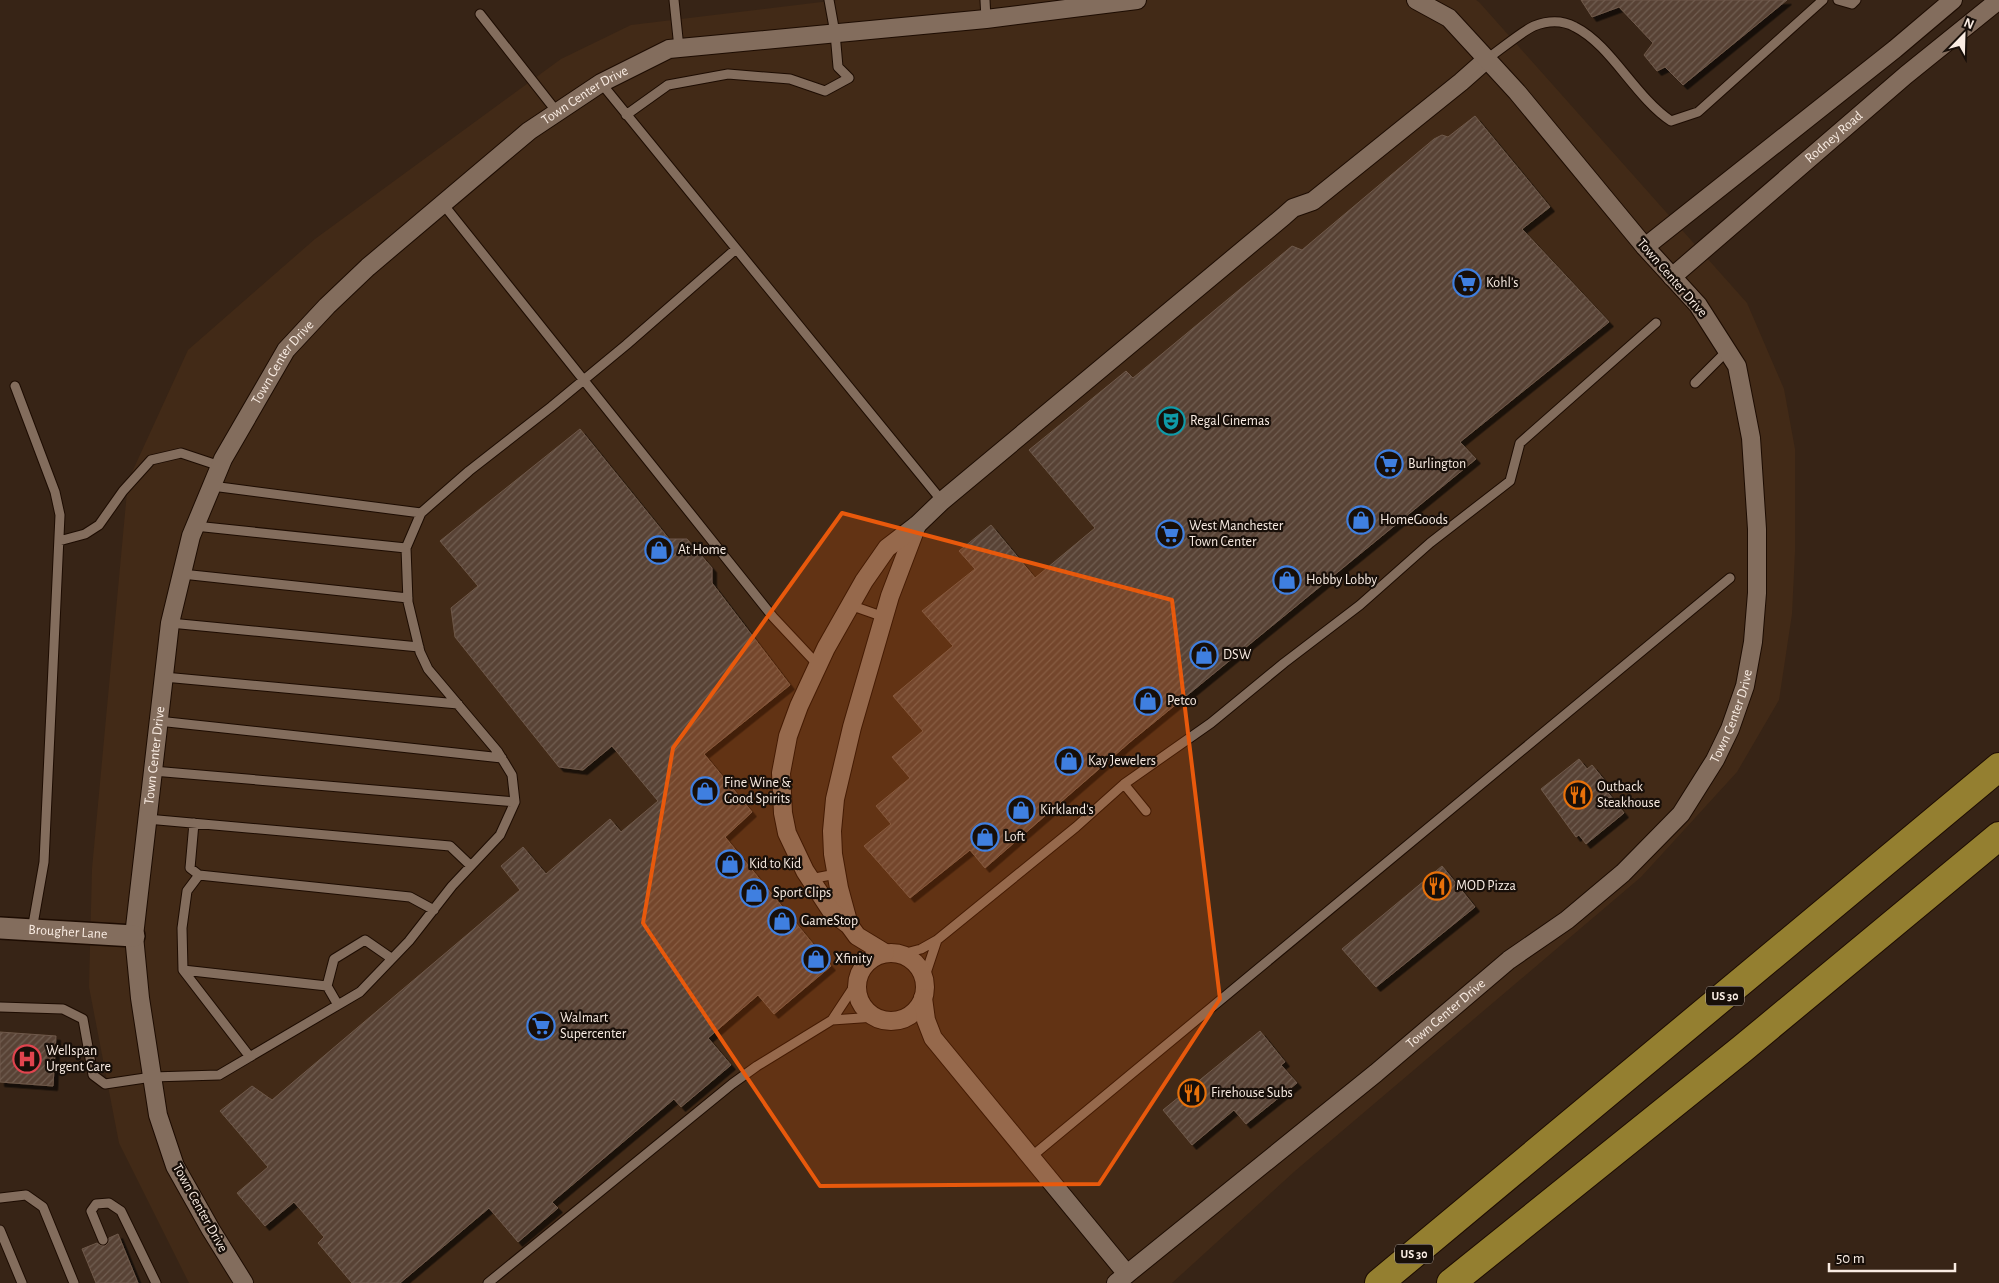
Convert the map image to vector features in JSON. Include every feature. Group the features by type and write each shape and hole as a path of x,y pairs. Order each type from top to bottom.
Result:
{"highway":[{"name":"US 30","path":"1379,1283 1999,767"},
{"path":"1450,1283 1742,1049 1999,836"},
{"path":"1369,1283 1450,1224"}],"street":[{"name":"Town Center Drive","path":"244,1283 211,1230 175,1166 158,1114 140,998 134,936 170,623 182,574 196,526 220,466 286,350 327,306 368,267 530,131 601,83 669,49 986,19 1137,0"},
{"name":"Town Center Drive","path":"1122,1279 1376,1073 1509,960 1555,929 1623,874 1681,814 1715,760 1730,729 1745,686 1753,642 1756,593 1754,474 1751,438 1737,366 1698,305 1645,246 1517,92 1449,18 1416,0"},
{"path":"1645,246 1887,55 1953,0"},
{"name":"Rodney Road","path":"1672,276 1989,3"},
{"path":"1122,1279 1031,1157 933,1038 926,1020 923,998 924,979 916,964 853,930 832,912 810,879 788,833 783,813 781,773 788,736 818,665 850,605 874,566 888,548 1293,208 1313,201 1462,82 1487,59"},
{"path":"917,525 890,596 837,789 832,831 836,874 853,930 859,976 859,1000 864,1008 881,1019 908,1025 933,1038"},
{"name":"Brougher Lane","path":"0,928 134,936"},
{"path":"859,976 869,960 893,953"},
{"path":"881,1019 905,1018 913,1013 923,998"}],"lane":[{"path":"674,0 679,48"},
{"path":"626,114 668,85 728,74 790,79 824,90 850,78 838,67 830,0"},
{"path":"985,0 986,19"},
{"path":"1487,59 1532,26 1558,21 1576,27 1599,45 1656,111 1671,121 1698,112 1823,0"},
{"path":"1838,0 1852,4 1856,0"},
{"path":"480,14 557,112"},
{"path":"601,83 942,501"},
{"path":"443,204 774,617 818,665"},
{"path":"0,1007 63,1009 83,1019 93,1075 105,1084 152,1077 219,1075 360,992 434,910 470,866 500,835 514,802 512,775 502,758 428,670 419,647 408,598 406,548 420,513 469,471 584,380 736,249"},
{"path":"893,953 921,949 937,940 1076,826 1124,784 1211,723 1284,663 1360,605 1430,543 1510,481 1520,443 1656,323"},
{"path":"1694,383 1728,350"},
{"path":"15,386 55,492 60,515 44,862 32,930"},
{"path":"59,541 85,534 99,525 123,491 151,460 181,453 220,466"},
{"path":"212,486 420,513"},
{"path":"196,526 406,548"},
{"path":"182,574 408,598"},
{"path":"1031,1157 1730,578"},
{"path":"850,605 884,618"},
{"path":"170,623 419,647"},
{"path":"164,677 458,704"},
{"path":"158,721 502,758"},
{"path":"152,771 514,802"},
{"path":"1124,784 1146,811"},
{"path":"147,819 450,846 470,866"},
{"path":"194,823 190,868 199,875 410,898 434,910"},
{"path":"810,879 836,874"},
{"path":"199,875 187,890 182,928 183,970 250,1057"},
{"path":"338,1005 327,986 334,958 365,940 392,958"},
{"path":"924,979 937,940"},
{"path":"183,970 327,986"},
{"path":"488,1283 732,1084 757,1066 832,1020 859,976"},
{"path":"832,1020 881,1019"},
{"path":"0,1198 26,1195 43,1207 74,1283"},
{"path":"103,1240 91,1211 96,1204 109,1203 121,1211 156,1283"},
{"path":"0,1230 22,1283"}],"highlighted area":[{"path":"842,513 1172,600 1220,999 1099,1184 820,1186 643,923 673,748"}],"shaded area":[{"name":"West Manchester Town Center","path":"838,0 1476,0 1479,2 1747,303 1784,389 1795,449 1795,552 1792,614 1779,700 1737,772 1641,877 1295,1171 1172,1283 189,1283 119,1143 89,987 92,869 128,481 188,350 315,239 561,59 631,25"}],"building":[{"path":"1581,0 1787,0 1683,85 1665,67 1657,71 1644,55 1653,43 1619,7 1592,17"},
{"path":"1475,116 1550,207 1522,229 1609,322 1460,442 1476,459 1130,742 985,868 970,850 910,898 864,846 891,824 876,806 910,778 892,757 923,731 893,696 953,646 922,611 975,569 959,551 991,525 1035,578 1095,528 1029,450 1126,371 1133,378 1292,246 1302,250 1434,139 1442,135 1448,137"},
{"name":"Walmart Supercenter","path":"580,429 669,539 687,539 712,568 712,583 790,685 704,754 752,812 725,837 831,966 774,1014 758,995 708,1038 731,1065 681,1107 674,1099 552,1202 558,1208 518,1242 489,1208 400,1283 352,1283 318,1243 324,1237 294,1202 265,1226 237,1193 268,1167 220,1111 252,1086 272,1100 520,890 501,866 523,847 546,874 610,819 621,832 658,801 612,746 583,770 559,767 455,637 451,608 478,586 440,541"},
{"name":"Outback Steakhouse","path":"1579,759 1587,769 1592,765 1609,786 1605,789 1624,813 1586,844 1579,835 1576,837 1541,789"},
{"path":"1442,866 1475,907 1376,987 1342,949"},
{"path":"1260,1031 1285,1062 1281,1065 1297,1083 1246,1124 1234,1110 1192,1145 1163,1110"},
{"name":"Wellspan Urgent Care","path":"0,1032 56,1036 53,1086 0,1082"},
{"path":"118,1234 138,1283 96,1283 82,1249 97,1243 105,1246 109,1238"}],"place":[{"name":"Kohl's","path":"1467,283"},
{"name":"Regal Cinemas","path":"1171,421"},
{"name":"Burlington","path":"1389,464"},
{"name":"HomeGoods","path":"1361,520"},
{"name":"West Manchester Town Center","path":"1170,534"},
{"name":"At Home","path":"659,550"},
{"name":"Hobby Lobby","path":"1287,580"},
{"name":"DSW","path":"1204,655"},
{"name":"Petco","path":"1148,701"},
{"name":"Kay Jewelers","path":"1069,761"},
{"name":"Fine Wine & Good Spirits","path":"705,791"},
{"name":"Outback Steakhouse","path":"1578,795"},
{"name":"Kirkland's","path":"1021,810"},
{"name":"Loft","path":"985,837"},
{"name":"Kid to Kid","path":"730,864"},
{"name":"MOD Pizza","path":"1437,886"},
{"name":"Sport Clips","path":"754,893"},
{"name":"GameStop","path":"782,921"},
{"name":"Xfinity","path":"816,959"},
{"name":"Walmart Supercenter","path":"541,1026"},
{"name":"Wellspan Urgent Care","path":"27,1059"},
{"name":"Firehouse Subs","path":"1192,1093"}]}
